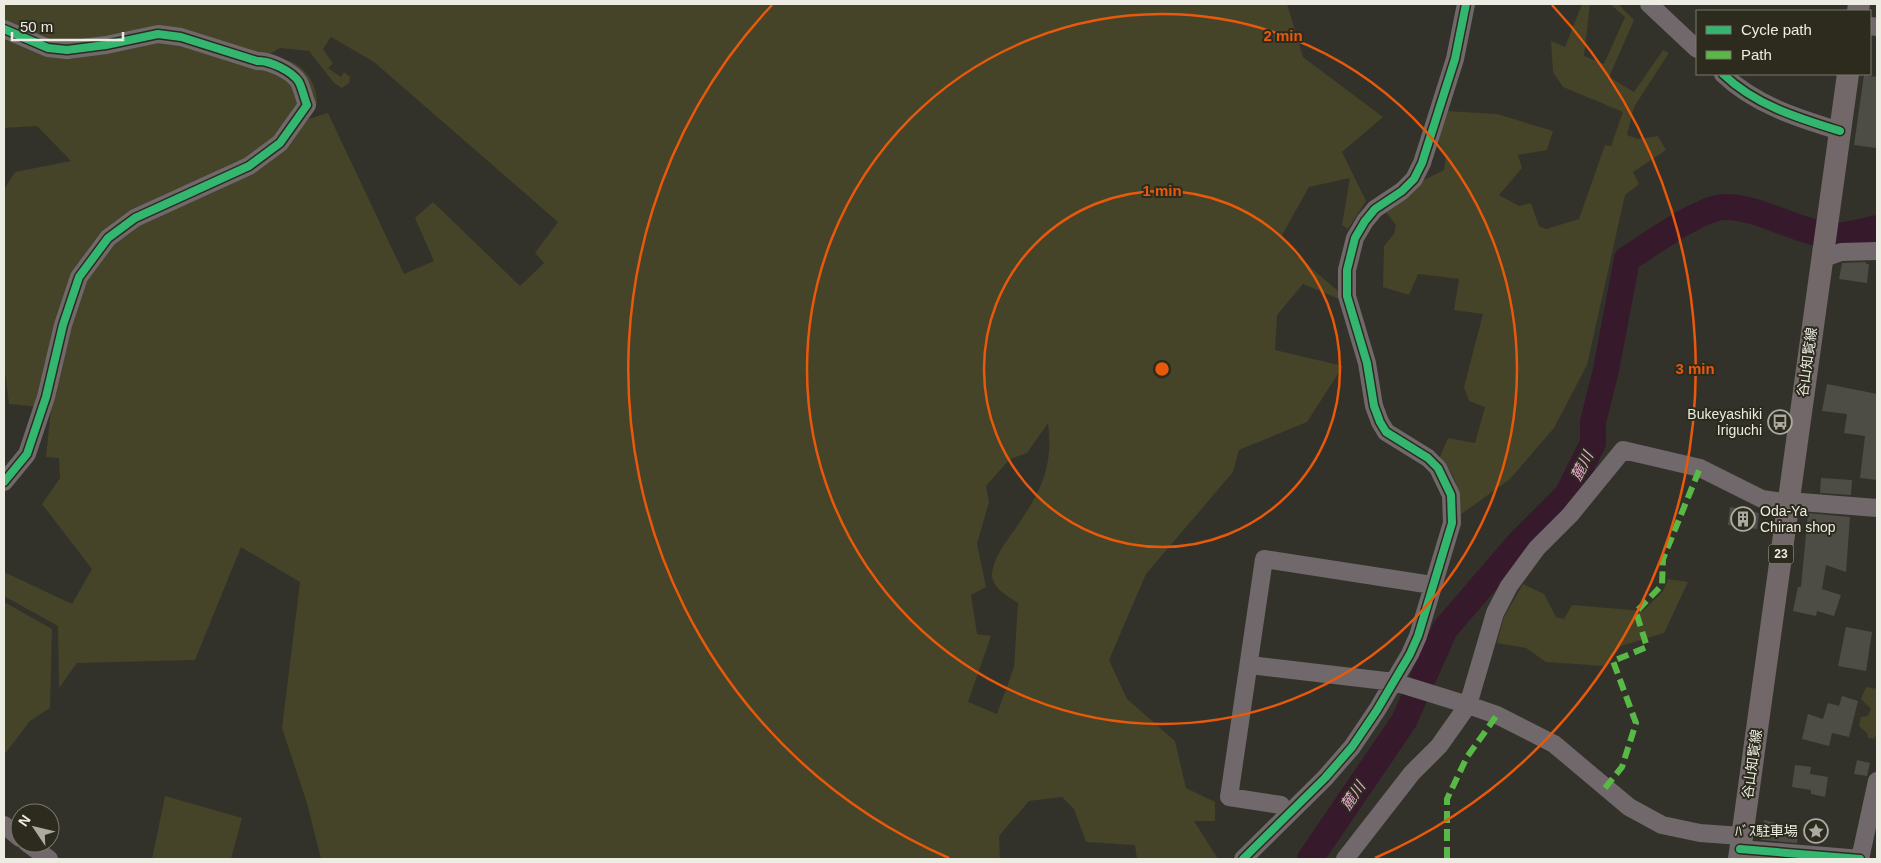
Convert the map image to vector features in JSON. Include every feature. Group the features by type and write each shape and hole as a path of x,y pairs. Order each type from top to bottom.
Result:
{"main road":[{"name":"谷山知覧線","path":"1740,848 1848,75"}],"street":[{"path":"1243,859 1325,778 1352,747 1398,684 1418,636 1452,523 1451,495 1438,468 1428,458 1386,432 1380,422 1374,406 1368,363 1347,296 1347,270 1354,238 1365,221 1375,209 1402,191 1414,179 1422,163 1455,59 1466,4"},
{"path":"1649,4 1696,48"},
{"path":"4,29 48,48 67,50 106,45 158,34 181,37 257,61 263,60 291,74 299,82 307,104 280,143 249,166 142,214 108,238 79,277 63,325 46,398 27,454 4,482"},
{"path":"1724,75 1745,92 1765,104 1787,114 1840,131"},
{"path":"1822,254 1877,251"},
{"path":"1345,859 1412,773 1439,746 1468,705 1495,613 1509,586 1537,548 1570,515 1622,450 1700,468 1762,498 1782,502 1877,508"},
{"path":"1281,805 1229,797 1250,665 1264,559 1432,585"},
{"path":"1250,665 1398,684 1440,695 1497,715 1554,744 1628,807 1662,824 1700,833 1740,848 1861,859 1877,781"}],"shaded area":[{"path":"4,4 1287,4 1303,57 1383,117 1342,152 1366,201 1348,229 1342,225 1350,178 1309,187 1282,235 1296,255 1338,291 1339,299 1303,284 1277,315 1275,350 1343,366 1307,422 1239,450 1233,472 1146,574 1109,660 1127,699 1175,741 1186,788 1215,802 1215,821 1194,821 1218,859 1137,859 1135,845 1086,842 1074,809 1062,797 1029,801 999,836 1000,859 321,859 307,803 282,728 300,582 241,547 195,660 77,663 59,688 58,626 4,596 4,572 72,604 92,569 42,504 60,478 59,458 46,457 51,408 9,404 4,364 4,190 15,172 71,161 37,126 4,128","holes":["331,37 374,62 558,222 535,253 544,263 520,286 433,202 415,218 434,261 404,274 328,113 285,126 309,112 317,102 311,80 307,73 295,63 287,60 276,59 252,65 280,48 309,51 334,83 342,88 349,83 350,77 344,72 341,77 328,68 333,63 323,49","1048,423 1049,455 1042,481 1030,506 1000,551 992,573 992,578 997,587 1018,603 1014,667 997,714 968,702 991,636 977,634 971,595 986,587 977,544 989,502 986,486 1010,459 1027,453"]},
{"path":"1582,4 1590,4 1584,56 1604,64 1625,17 1610,4 1618,4 1634,20 1609,77 1634,92 1663,50 1669,53 1634,107 1627,135 1638,139 1658,136 1666,150 1633,172 1639,184 1625,195 1587,365 1554,428 1510,479 1460,515 1459,497 1454,477 1440,457 1448,438 1475,443 1485,407 1469,401 1464,387 1483,314 1454,310 1459,279 1418,274 1409,295 1383,287 1384,246 1394,234 1396,225 1385,211 1410,196 1424,180 1444,170 1446,155 1438,141 1446,111 1497,114 1553,131 1547,150 1518,155 1522,168 1499,195 1519,206 1531,203 1539,226 1546,229 1579,219 1605,145 1611,146 1623,112 1563,87 1553,72 1551,41 1565,47"},
{"path":"1668,579 1688,582 1664,633 1621,646 1605,666 1546,662 1526,648 1497,643 1504,617 1523,584 1544,594 1556,617 1564,619 1572,605 1643,611 1663,591"},
{"path":"4,602 52,629 50,708 30,721 4,755"},
{"path":"1866,687 1877,689 1877,734 1874,739 1868,738 1867,733 1859,726 1861,717 1868,716 1871,709 1861,699"},
{"path":"165,796 242,818 231,859 152,859"}],"building":[{"path":"1864,75 1877,77 1876,148 1854,145"},
{"path":"1866,262 1866,264 1869,264 1867,283 1839,279 1842,263"},
{"path":"1827,384 1877,394 1877,480 1860,478 1865,436 1844,433 1847,414 1822,411"},
{"path":"1821,478 1852,480 1851,495 1820,493"},
{"name":"Oda-Ya Chiran shop","path":"1730,507 1759,513 1757,529 1728,525"},
{"path":"1808,513 1850,517 1846,572 1826,565 1822,589 1841,595 1834,616 1817,611 1816,616 1793,611 1798,587 1801,587"},
{"path":"1846,627 1872,632 1866,671 1838,666"},
{"path":"1842,696 1858,701 1849,737 1832,733 1829,746 1802,739 1808,714 1823,719 1828,703 1839,706"},
{"path":"1857,760 1870,763 1867,776 1854,774"},
{"path":"1795,765 1811,767 1810,774 1828,777 1825,797 1811,794 1811,790 1792,787"},
{"path":"1764,820 1790,826 1788,835 1798,836 1797,843 1761,840"}],"waterway":[{"name":"麓川","path":"1310,859 1404,721 1445,629 1519,543 1567,495 1593,443 1593,422 1606,370 1627,259 1689,220 1703,213 1725,207 1760,213 1824,235 1847,235 1877,228"}],"marked path":[{"path":"1605,788 1622,767 1636,723 1613,661 1647,647 1636,612 1662,585 1663,559 1700,468"},
{"path":"1447,859 1447,799 1467,757 1497,715"}],"cycle path":[{"path":"1243,859 1325,778 1352,747 1377,710 1410,654 1418,636 1452,523 1451,495 1438,468 1428,458 1386,432 1380,422 1374,406 1367,363 1347,296 1347,270 1355,238 1365,221 1375,209 1402,191 1414,179 1422,163 1455,59 1466,4"},
{"path":"4,29 48,48 67,50 106,45 158,34 181,37 280,67 299,82 307,105 280,143 249,166 135,218 108,238 79,277 63,325 46,397 27,454 4,482"},
{"path":"1724,75 1735,85 1763,102 1793,115 1840,131"},
{"path":"1740,849 1860,859"}],"place":[{"name":"Bukeyashiki Iriguchi","path":"1780,422"},
{"name":"Oda-Ya Chiran shop","path":"1743,519"},
{"name":"ﾊﾞｽ駐車場","path":"1816,831"}]}
